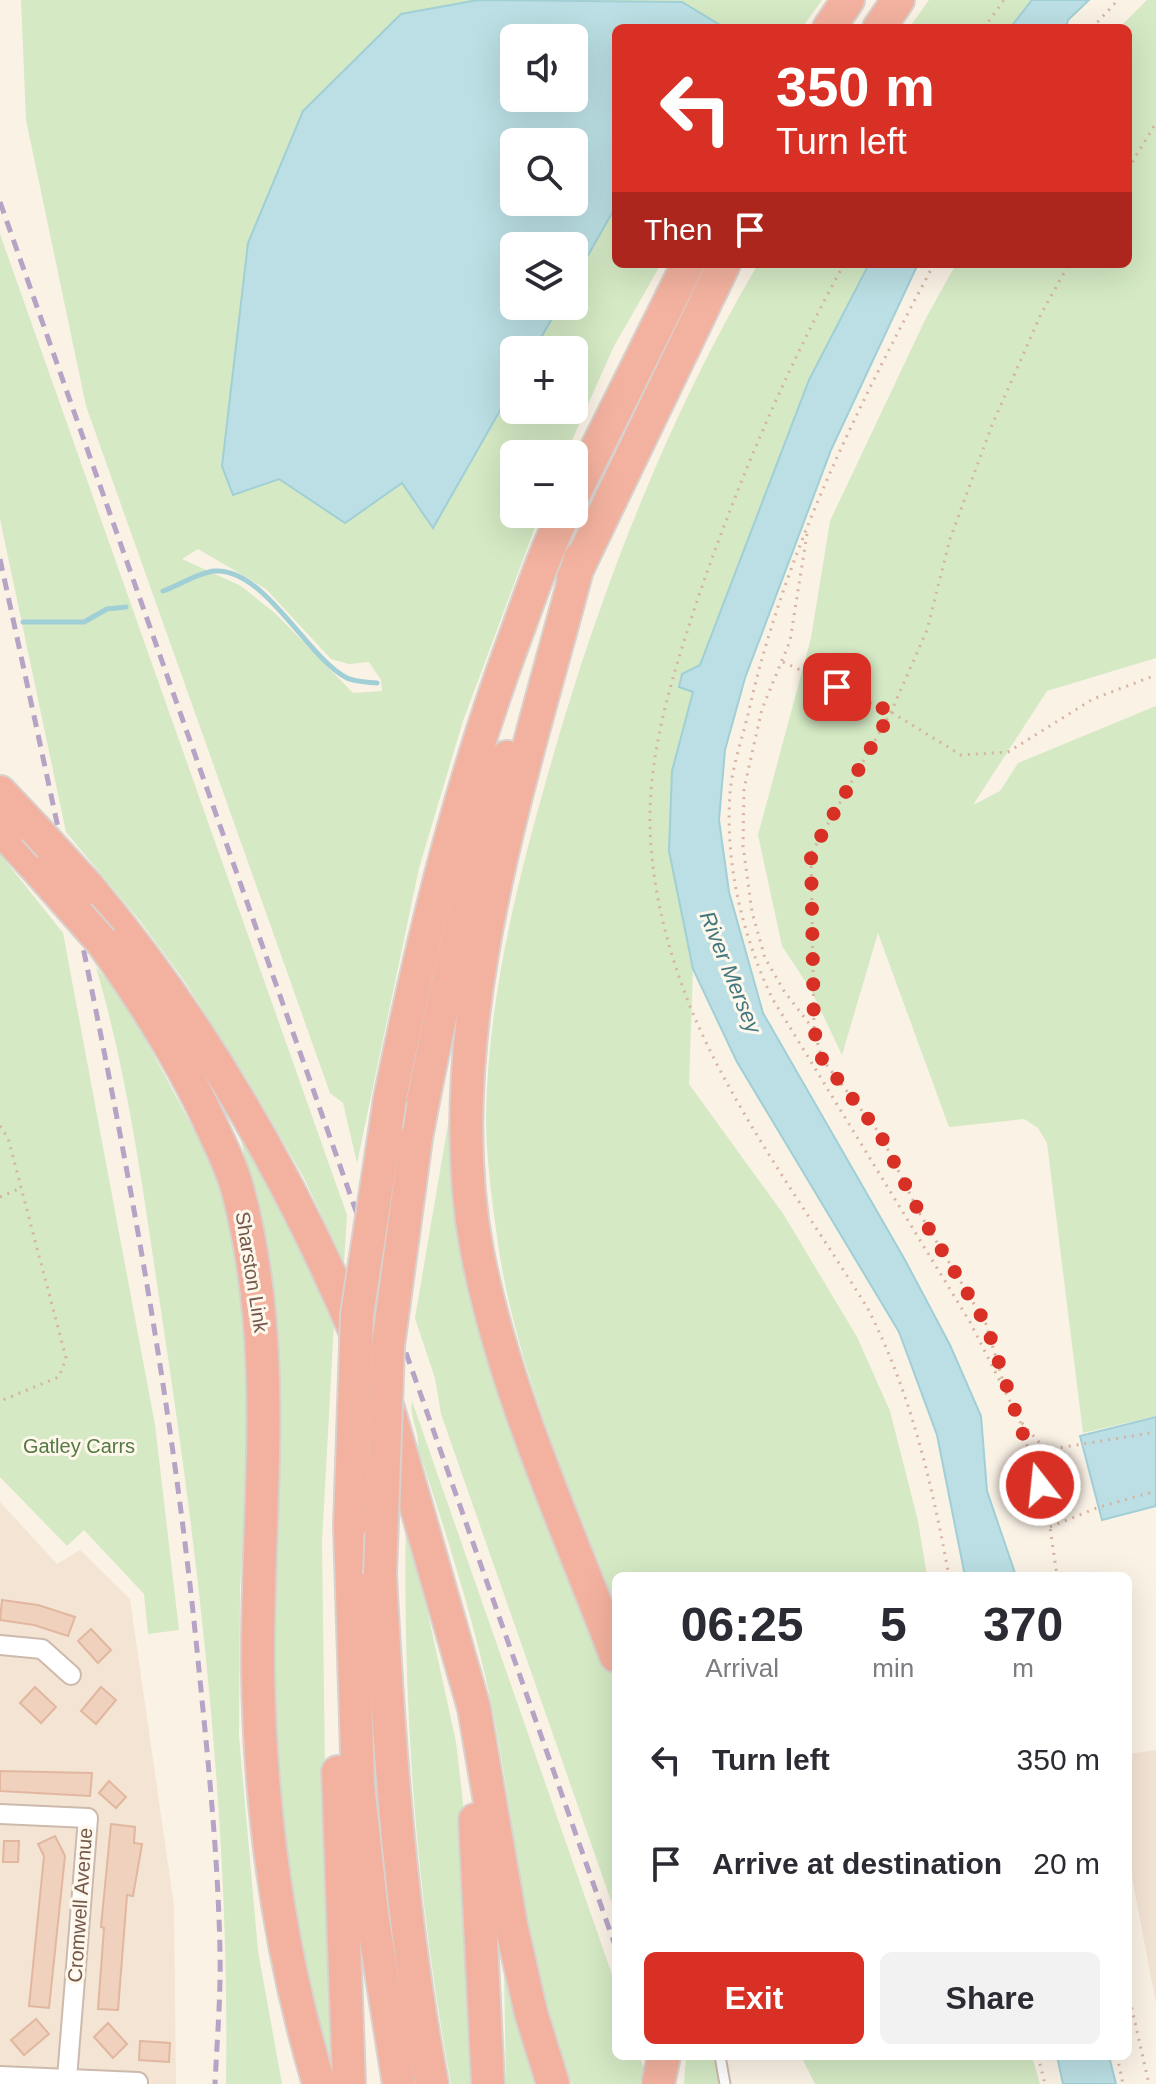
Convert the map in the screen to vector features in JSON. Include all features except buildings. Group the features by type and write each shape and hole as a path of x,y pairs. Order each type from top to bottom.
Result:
{"highway":[{"path":"832,24 848,0"},
{"path":"882,24 898,0"},
{"path":"588,466 686,268"},
{"path":"432,2084 404,1910 391,1786 380,1575 388,1346 416,1138 437,1028 484,833 512,740 580,558 722,268"},
{"path":"399,2084 372,1914 358,1785 350,1526 357,1315 390,1099 430,911 483,725 557,528"},
{"path":"580,558 519,793 486,939 470,1051 468,1165 477,1251 508,1369 612,1645"},
{"path":"0,792 89,888 162,981 210,1053 268,1149 306,1221 395,1426 441,1600 474,1708 511,1925 531,2013 553,2084"},
{"name":"Sharston Link","path":"0,828 102,942 145,1001 195,1090 238,1187 263,1333 265,1385 258,1671 263,1792"},
{"path":"339,2082 337,1621 350,1526"},
{"path":"441,1600 475,1823 488,2084"},
{"path":"263,1792 286,1958 339,2082"},
{"path":"263,1792 259,1873 271,1962 296,2084"},
{"path":"658,2084 663,2060"}],"street":[{"path":"0,1645 42,1649 71,1675"},
{"name":"Cromwell Avenue","path":"0,1814 88,1818 67,2078"},
{"path":"0,2076 138,2082"}],"lane":[{"path":"721,2060 725,2084"}],"path":[{"path":"987,24 1004,0"},
{"path":"1096,24 1118,0"},
{"path":"1132,162 1156,123"},
{"path":"842,268 780,393 723,524 676,667 655,750 650,817 652,854 660,907 678,974 707,1041 741,1103 868,1309 891,1353 921,1448 948,1572"},
{"path":"932,268 867,390 807,530 761,656 730,790 729,833 736,893 753,957 772,998 970,1322 1020,1421 1050,1527 1056,1572"},
{"path":"1009,1398 986,1324 920,1214 880,1134 822,1059 814,1030 811,854 891,712 927,630 950,539 992,425 1041,314 1067,268"},
{"path":"807,530 794,618 783,661 762,709 744,789 743,846 752,912 765,958 784,991 814,1030"},
{"path":"783,661 891,712 961,755 1008,752 1093,699 1156,675"},
{"path":"0,1126 8,1138 66,1358 59,1377 0,1401"},
{"path":"0,1197 21,1188"},
{"path":"1020,1421 1046,1450"},
{"path":"1034,1463 1046,1450 1156,1432"},
{"path":"1050,1527 1099,1507 1156,1491"},
{"path":"1132,2010 1149,2084"},
{"path":"1039,2060 1045,2084"},
{"path":"1118,2060 1123,2084"}],"shaded area":[{"path":"0,1502 57,1564 80,1550 130,1599 174,1906 176,2084 0,2084"},
{"path":"1156,1750 1156,2004 1132,1877 1132,1753"}],"green space":[{"path":"21,0 822,0 805,24 612,24 612,268 659,268 613,348 588,404 588,336 500,336 500,424 579,424 572,440 500,440 500,528 535,528 463,721 419,868 357,1163 343,1103 330,1093 86,406 26,120","holes":["198,549 266,589 331,659 349,664 369,662 381,680 382,691 353,693 276,614 241,586 182,559"]},
{"path":"929,0 1032,0 1013,24 912,24"},
{"path":"1147,0 1156,0 1156,658 1047,691 973,805 1000,791 1018,763 1156,706 1156,1416 1083,1433 1047,1143 1038,1128 1024,1119 949,1127 878,933 842,1055 811,990 782,946 758,835 811,638 830,521 926,318 954,268 1132,268 1132,24 1123,24"},
{"path":"0,234 347,1215 344,1263 304,1178 250,1084 185,982 140,921 66,832 0,519"},
{"path":"756,268 867,268 809,380 700,666 672,771 669,851 693,969 689,1084 784,1215 857,1337 890,1411 918,1521 926,1572 612,1572 612,1597 544,1422 515,1326 492,1201 486,1116 488,1073 505,947 524,863 587,647 662,452 724,325"},
{"name":"Gatley Carrs","path":"0,854 63,933 155,1425 179,1630 148,1634 144,1594 84,1530 67,1546 0,1477"},
{"path":"96,967 126,1003 223,1184 249,1291 251,1384 240,1589 239,1736 258,1951 282,2084 226,2084 223,1893 201,1608 143,1189 118,1055"},
{"path":"463,1036 514,1416 612,1673 612,1904 441,1414 435,1378 415,1318"},
{"path":"236,1116 272,1181 334,1323 322,1542 326,1844 338,2084 330,2084 294,1944 271,1742 261,1235"},
{"path":"412,1401 612,1975 612,2060 641,2060 648,2084 572,2084 544,1995 534,1949 494,1717 479,1649 418,1448"},
{"path":"406,1513 456,1742 466,1829 480,2084 451,2084 429,1942 409,1728"},
{"path":"503,1916 545,2084 506,2084"},
{"path":"686,2060 715,2060 719,2084 684,2084"},
{"path":"803,2060 1033,2060 1040,2084 815,2084"}],"water":[{"path":"478,0 682,2 718,24 612,24 612,213 588,255 588,232 500,232 500,320 551,320 542,336 500,336 500,411 433,528 402,483 345,523 279,479 233,495 222,466 248,243 303,111 401,14"},
{"path":"1032,0 1089,0 1067,24 1013,24"},
{"name":"River Mersey","path":"867,268 916,268 831,450 745,678 725,750 719,820 729,892 763,1013 905,1260 950,1345 981,1416 987,1491 1015,1572 964,1572 937,1435 899,1332 737,1062 693,969 669,851 672,771 693,692 679,687 682,674 700,665 809,380"},
{"path":"1156,1417 1156,1506 1102,1520 1080,1436"},
{"path":"1058,2060 1110,2060 1116,2084 1063,2084"}],"waterway":[{"path":"163,591 209,572 233,574 268,598 332,668 347,678 377,683"},
{"path":"23,622 84,622 107,609 126,607"}],"railway":[{"path":"0,202 612,1937"},
{"path":"0,559 87,966 162,1375 181,1512 212,1801 220,1968 215,2084"},
{"path":"657,2060 666,2084"}],"route":[{"path":"837,687 891,712 811,854 814,1030 822,1059 880,1134 920,1214 986,1324 1040,1485"}]}
